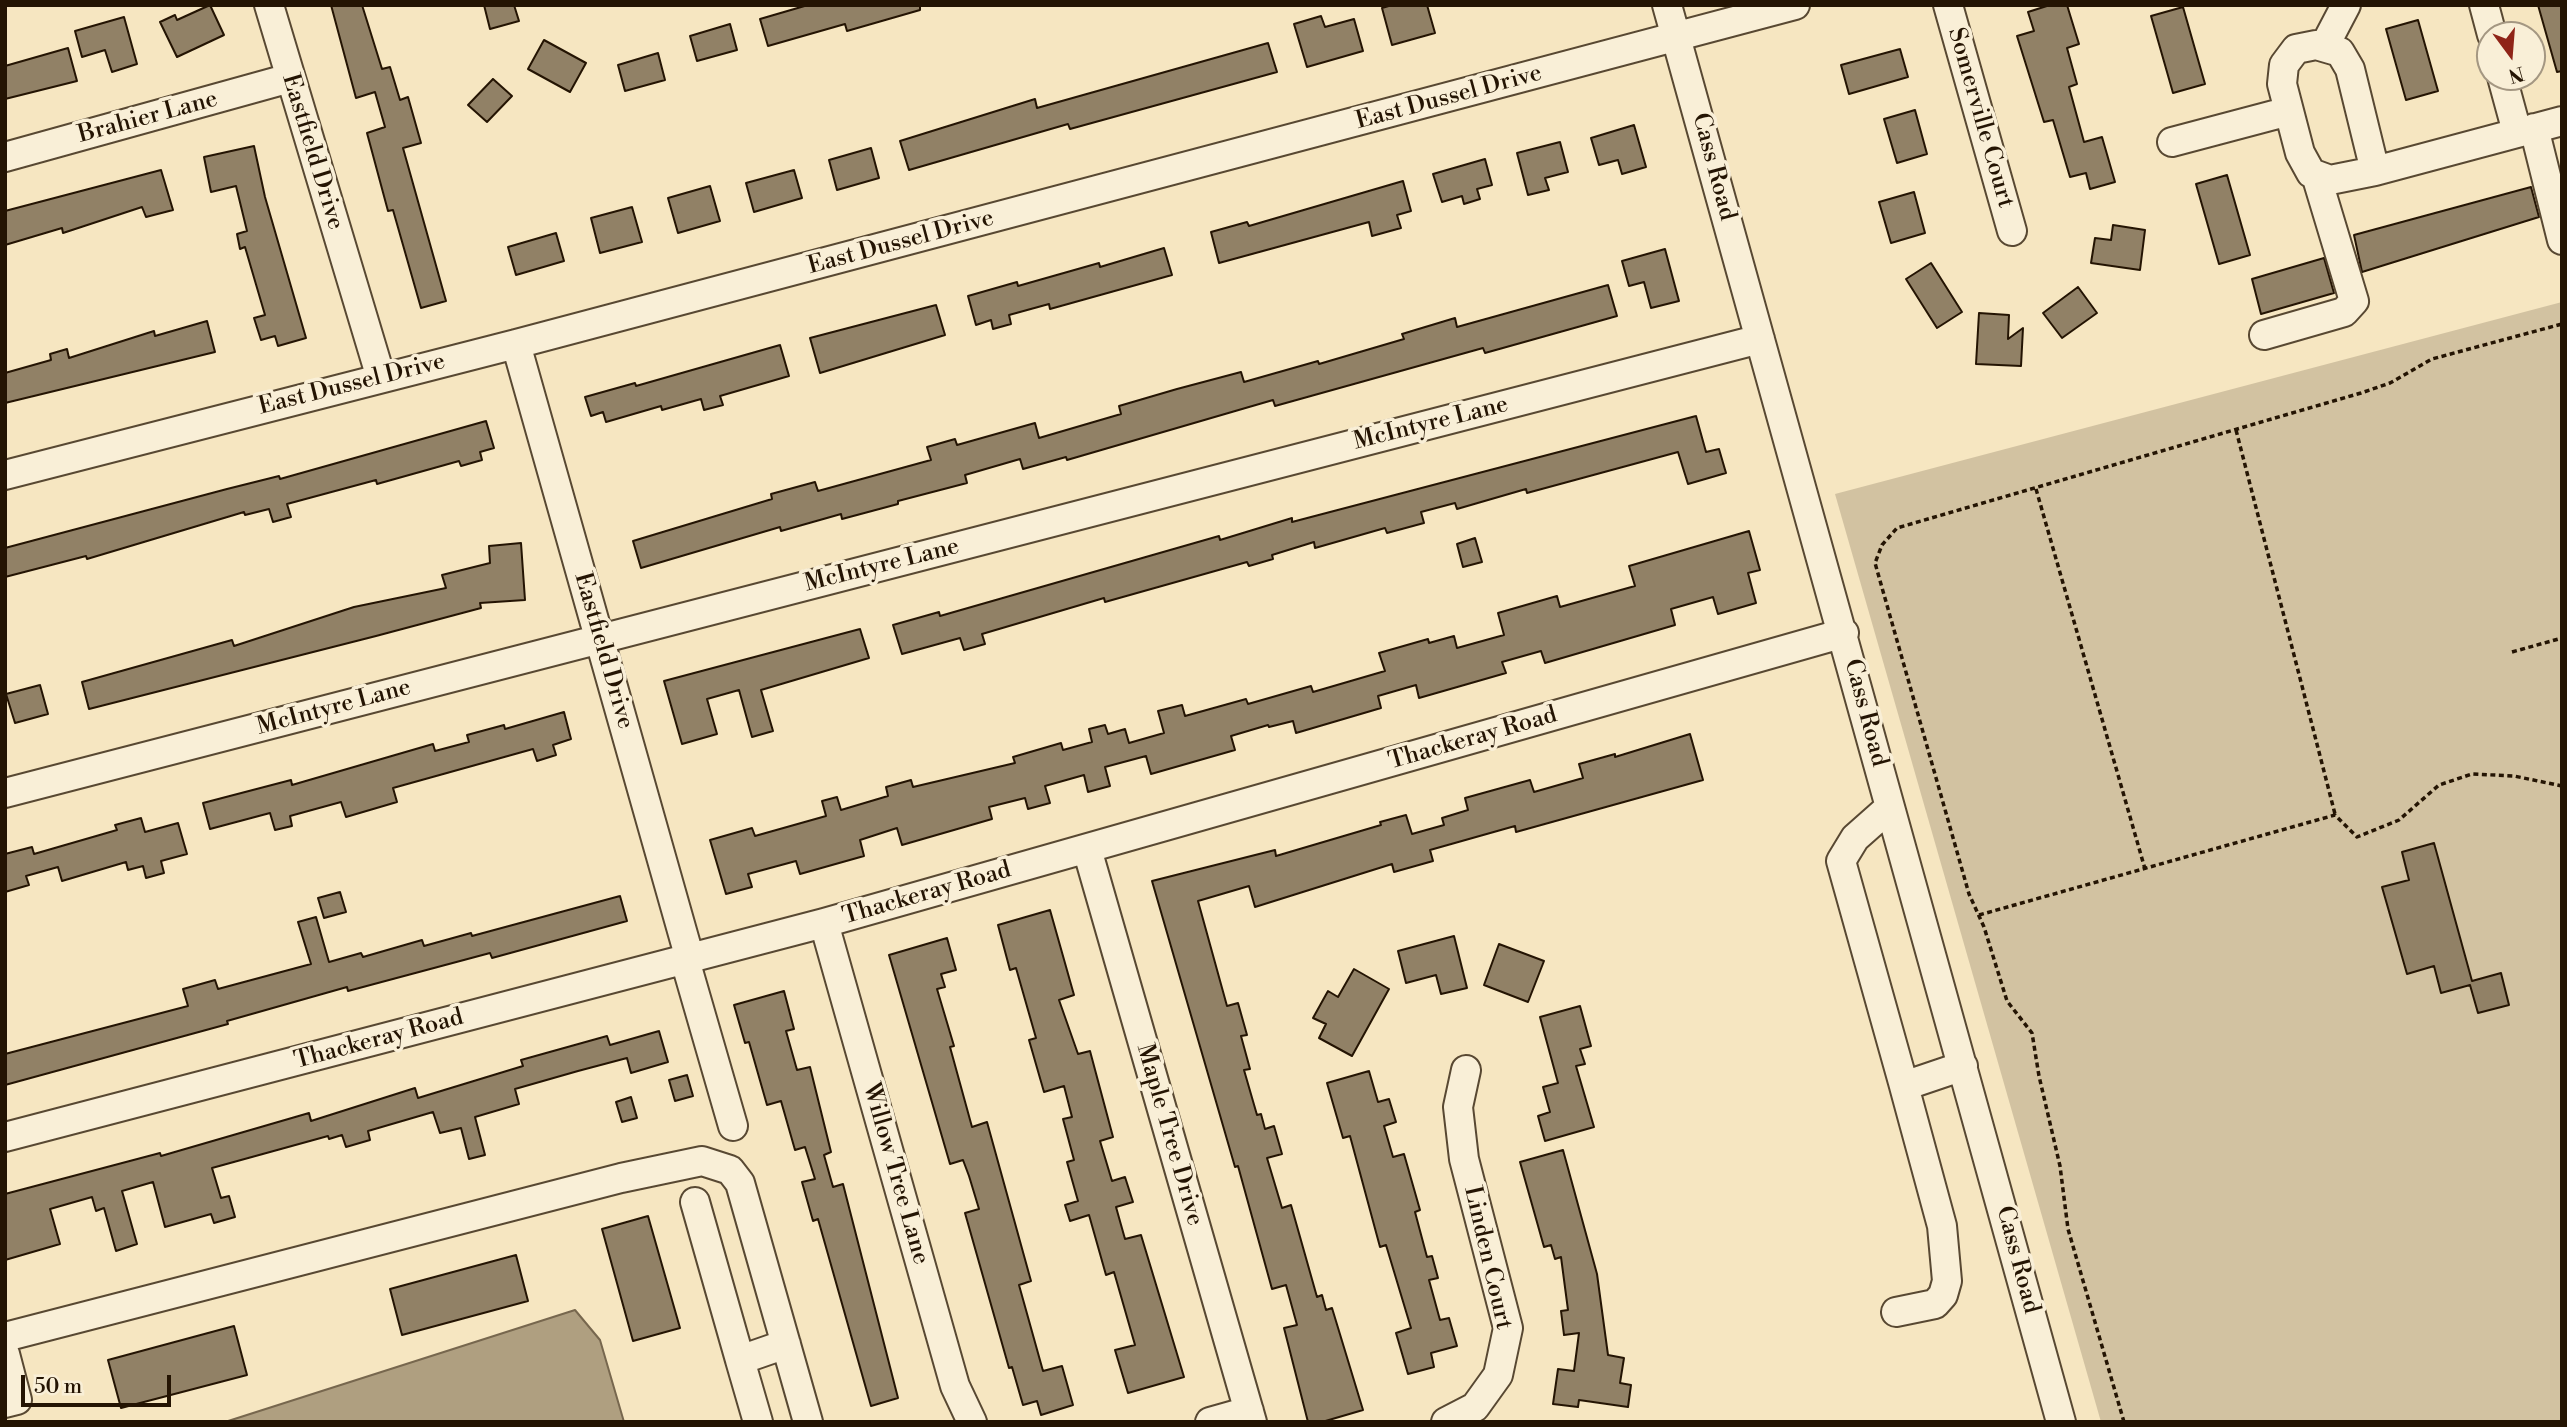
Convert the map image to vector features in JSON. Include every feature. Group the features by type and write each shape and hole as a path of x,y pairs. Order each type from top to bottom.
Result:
{"street":[{"name":"Eastfield Drive","path":"269,5 381,378"},
{"name":"Cass Road","path":"1667,5 2062,1422"},
{"name":"East Dussel Drive","path":"5,475 516,344 1795,5"},
{"name":"Somerville Court","path":"1948,5 2012,231"},
{"path":"2324,47 2346,5"},
{"path":"2375,171 2350,69 2340,52 2316,45 2296,49 2284,65 2282,84 2289,111 2300,153 2311,173 2330,180 2375,171 2562,121"},
{"name":"Brahier Lane","path":"5,157 290,78"},
{"path":"2508,91 2525,130 2562,240"},
{"path":"2172,142 2289,111"},
{"path":"2264,335 2344,312 2354,301 2316,175"},
{"name":"McIntyre Lane","path":"5,793 1760,340"},
{"name":"Eastfield Drive","path":"516,344 733,1126"},
{"name":"Thackeray Road","path":"5,1137 824,923 1844,633"},
{"path":"1890,807 1855,838 1841,861 1942,1226 1947,1281 1943,1295 1935,1304 1896,1312"},
{"name":"Maple Tree Drive","path":"1087,849 1250,1416"},
{"name":"Willow Tree Lane","path":"824,923 955,1386 972,1422"},
{"path":"1904,1086 1963,1066"},
{"name":"Linden Court","path":"1446,1422 1475,1407 1498,1375 1508,1328 1464,1159 1458,1107 1466,1070"},
{"path":"5,1337 621,1178 702,1161 730,1170 740,1183 808,1422"},
{"path":"695,1202 758,1422"},
{"path":"740,1360 786,1344"},
{"path":"5,1354 17,1400 5,1403"},
{"path":"1210,1422 1250,1416"}],"path":[{"path":"2124,1422 2068,1229 2060,1166 2032,1033 2007,1001 1979,915 1969,894 1875,564 1882,545 1897,528 2390,383 2432,359 2562,324"},
{"path":"2236,430 2335,815 2357,837 2399,820 2439,785 2472,774 2514,776 2562,786"},
{"path":"2036,489 2145,870"},
{"path":"2512,653 2562,638"},
{"path":"1979,915 2335,815"}],"shaded area":[{"path":"2562,302 2562,1422 2101,1422 1835,494"},
{"path":"575,1310 600,1340 624,1422 225,1422"}],"building":[{"path":"210,5 224,35 177,57 160,22 175,15 177,20"},
{"path":"331,5 362,5 382,69 390,67 400,100 408,97 421,143 403,148 446,301 421,308 393,210 388,211 367,133 385,127 375,92 356,98"},
{"path":"484,5 514,5 519,21 490,29"},
{"path":"808,5 920,5 920,10 847,31 845,24 768,46 760,19"},
{"path":"1392,5 1427,5 1435,33 1392,45 1382,8"},
{"path":"2050,5 2067,5 2079,44 2067,48 2077,84 2069,87 2084,142 2102,137 2115,182 2090,189 2086,173 2070,177 2053,120 2044,122 2017,36 2034,31 2028,12"},
{"path":"2538,5 2562,5 2562,71 2557,72 2546,33 2546,21 2543,21"},
{"path":"2183,7 2205,84 2173,93 2151,16"},
{"path":"1321,16 1325,27 1354,19 1363,51 1307,67 1294,24"},
{"path":"124,17 137,64 112,72 105,50 82,57 75,31"},
{"path":"2418,20 2438,91 2406,100 2386,29"},
{"path":"730,24 737,50 697,61 690,36"},
{"path":"544,40 586,63 570,92 528,69"},
{"path":"1268,43 1277,72 1070,129 1068,124 909,170 900,141 1035,99 1037,108"},
{"path":"68,48 77,81 5,99 5,66"},
{"path":"1900,49 1908,77 1849,94 1841,65"},
{"path":"658,53 665,80 625,91 618,65"},
{"path":"493,79 512,96 487,122 468,105"},
{"path":"1915,110 1927,154 1897,163 1884,119"},
{"path":"1634,125 1646,167 1622,174 1618,160 1599,165 1591,138"},
{"path":"1560,142 1568,172 1545,178 1549,190 1528,195 1517,153"},
{"path":"254,146 265,197 306,338 278,346 275,336 261,340 254,318 265,315 245,247 240,249 237,234 247,231 236,186 211,192 204,157"},
{"path":"871,148 879,178 837,190 829,160"},
{"path":"1485,159 1492,185 1477,189 1480,199 1464,204 1462,196 1442,202 1433,174"},
{"path":"161,170 173,210 146,217 142,207 63,233 62,228 5,245 5,211"},
{"path":"794,170 802,198 754,212 746,183"},
{"path":"2227,175 2250,255 2219,264 2196,184"},
{"path":"1403,181 1411,211 1397,215 1401,228 1372,236 1369,222 1219,263 1211,232 1247,222 1249,226"},
{"path":"710,186 720,221 678,233 668,198"},
{"path":"2531,187 2539,217 2362,272 2354,235"},
{"path":"1914,192 1925,233 1891,243 1879,202"},
{"path":"632,207 642,242 600,253 591,218"},
{"path":"2113,225 2145,230 2140,270 2091,263 2095,238 2111,240"},
{"path":"556,233 564,261 516,275 508,247"},
{"path":"1164,248 1172,275 1050,309 1049,304 1009,315 1011,324 993,329 991,320 976,325 968,296 1017,282 1018,286 1099,263 1100,267"},
{"path":"1665,249 1679,301 1651,308 1644,282 1629,286 1622,261"},
{"path":"2324,258 2334,293 2261,314 2252,279"},
{"path":"1931,263 1962,312 1937,328 1906,279"},
{"path":"1608,285 1617,316 1485,353 1483,348 1275,406 1273,400 1067,460 1066,457 1023,469 1020,459 965,475 967,483 898,501 898,504 842,519 841,514 781,531 780,527 641,568 633,541 772,499 771,494 815,482 818,491 931,460 927,447 955,439 957,445 1035,423 1039,438 1121,414 1119,406 1177,389 1241,372 1244,382 1318,361 1319,364 1404,339 1402,334 1455,318 1457,327"},
{"path":"2078,287 2097,313 2062,338 2043,313"},
{"path":"936,305 945,335 820,373 810,338"},
{"path":"1979,313 2009,315 2008,339 2023,328 2021,366 1976,364"},
{"path":"207,321 215,352 5,403 5,373 51,360 50,354 67,349 69,358 154,331 155,336"},
{"path":"780,345 789,376 720,396 723,405 704,410 701,399 662,410 661,406 606,422 603,412 591,416 585,397 635,383 636,386"},
{"path":"1696,416 1706,452 1719,449 1726,473 1688,484 1678,452 1527,493 1526,489 1457,509 1455,503 1421,512 1424,523 1387,533 1385,528 1315,548 1314,542 1272,555 1273,559 1249,566 1247,562 1105,602 1104,598 982,634 985,644 964,650 960,638 902,654 893,625 939,612 940,616 1219,536 1220,540 1292,518 1292,522"},
{"path":"486,421 494,448 480,452 482,460 461,466 459,461 377,484 376,480 287,504 291,517 273,522 269,509 245,515 244,512 87,559 86,556 5,577 5,548 227,489 279,476 280,479"},
{"path":"1749,531 1760,570 1748,573 1756,603 1718,614 1713,597 1671,609 1675,625 1545,663 1541,651 1502,662 1506,673 1419,698 1416,685 1378,696 1381,708 1296,733 1293,721 1269,727 1268,725 1231,736 1235,750 1151,774 1146,756 1105,767 1110,786 1088,792 1084,775 1045,786 1050,803 1028,809 1025,798 989,807 992,819 902,845 897,828 860,840 864,856 800,874 796,861 748,874 752,887 726,894 710,840 752,828 755,836 826,816 822,801 837,797 841,810 888,796 886,787 911,780 913,787 1015,763 1013,757 1061,743 1063,750 1092,742 1089,729 1105,725 1108,734 1125,729 1129,743 1164,733 1158,711 1182,705 1185,716 1246,699 1248,704 1311,686 1313,692 1385,671 1379,653 1428,639 1429,643 1454,636 1457,648 1504,635 1498,613 1557,596 1560,607 1635,586 1629,566"},
{"path":"1475,538 1482,562 1463,567 1457,544"},
{"path":"521,543 525,600 480,603 481,608 89,709 82,682 232,640 234,646 354,607 446,588 442,575 490,563 489,546"},
{"path":"860,629 869,658 761,690 773,731 752,737 739,690 707,699 717,734 682,744 664,681"},
{"path":"40,685 48,714 15,723 6,694"},
{"path":"564,712 571,739 553,745 556,755 537,761 533,749 393,788 397,802 346,817 341,802 290,816 292,826 275,830 270,813 210,829 203,803 291,780 292,785 433,744 435,751 469,742 467,735 504,725 505,729"},
{"path":"1690,734 1703,780 1516,832 1515,826 1430,850 1433,861 1394,872 1392,864 1255,907 1249,886 1198,901 1227,1006 1238,1003 1247,1035 1241,1036 1250,1069 1244,1070 1257,1115 1261,1114 1265,1129 1274,1126 1282,1154 1267,1158 1282,1208 1291,1205 1317,1297 1322,1295 1326,1310 1332,1308 1363,1410 1322,1422 1308,1422 1284,1328 1297,1325 1286,1285 1272,1289 1152,881 1275,850 1276,856 1406,815 1412,834 1444,825 1442,818 1468,810 1465,798 1530,780 1534,792 1583,778 1579,764 1615,754 1615,757"},
{"path":"141,818 145,832 178,823 187,854 161,861 164,873 146,878 143,866 128,870 126,862 62,881 58,867 26,876 29,885 5,892 5,854 32,847 34,854 117,830 115,825"},
{"path":"2434,843 2472,981 2501,973 2509,1005 2478,1013 2470,985 2441,993 2434,966 2407,974 2382,887 2409,880 2402,852"},
{"path":"340,892 346,912 324,918 318,898"},
{"path":"620,896 627,921 492,958 490,953 348,991 347,987 227,1021 228,1024 5,1085 5,1054 188,1006 183,989 215,980 218,989 311,964 298,922 316,917 329,962 361,953 363,957 422,940 424,946 471,933 472,936"},
{"path":"1050,910 1074,995 1059,1000 1078,1054 1090,1051 1113,1137 1100,1141 1112,1181 1125,1177 1133,1202 1116,1207 1125,1239 1141,1235 1184,1377 1128,1393 1115,1350 1135,1345 1114,1272 1106,1275 1089,1215 1070,1221 1065,1205 1078,1201 1067,1162 1074,1160 1063,1119 1072,1117 1064,1086 1044,1092 1029,1040 1036,1038 1016,968 1010,970 998,925"},
{"path":"1454,936 1467,988 1441,994 1436,975 1406,983 1398,951"},
{"path":"947,938 956,970 941,974 945,987 937,989 954,1046 950,1047 972,1127 987,1122 1031,1281 1019,1285 1043,1371 1062,1366 1073,1405 1041,1415 1037,1401 1023,1405 1012,1367 1009,1368 965,1213 979,1209 963,1160 950,1164 889,955"},
{"path":"1499,944 1544,961 1528,1002 1484,985"},
{"path":"1354,969 1389,989 1352,1056 1319,1038 1326,1024 1313,1018 1328,991 1338,997"},
{"path":"784,991 794,1029 786,1031 797,1070 810,1067 831,1152 824,1155 833,1187 843,1184 898,1398 871,1406 818,1219 813,1221 802,1182 815,1179 805,1147 795,1150 781,1101 767,1105 749,1042 745,1043 734,1005"},
{"path":"1580,1006 1591,1046 1580,1049 1585,1064 1576,1066 1594,1127 1545,1141 1538,1116 1550,1112 1543,1087 1558,1083 1540,1017"},
{"path":"659,1031 668,1062 631,1073 627,1058 578,1071 515,1089 519,1104 475,1117 485,1155 469,1159 461,1128 440,1133 433,1112 368,1131 370,1140 346,1147 342,1135 329,1139 328,1136 212,1168 221,1198 229,1196 235,1217 214,1223 211,1214 165,1227 153,1182 122,1191 137,1244 116,1251 104,1208 96,1211 92,1197 50,1209 60,1244 5,1260 5,1194 160,1153 161,1156 309,1113 311,1121 415,1088 418,1098 523,1066 521,1060 607,1036 610,1045"},
{"path":"1369,1071 1378,1102 1389,1099 1396,1122 1384,1126 1393,1157 1404,1154 1420,1210 1415,1212 1427,1257 1432,1256 1438,1278 1429,1280 1440,1320 1449,1318 1457,1346 1431,1353 1434,1367 1408,1374 1396,1333 1411,1328 1386,1245 1380,1247 1350,1136 1343,1138 1327,1083"},
{"path":"687,1075 693,1096 675,1101 669,1080"},
{"path":"631,1097 637,1118 622,1122 616,1102"},
{"path":"1563,1150 1597,1274 1608,1355 1624,1358 1620,1383 1631,1385 1628,1407 1579,1400 1578,1407 1553,1404 1558,1369 1574,1371 1579,1333 1564,1335 1561,1311 1568,1310 1561,1257 1555,1259 1551,1245 1544,1247 1520,1162"},
{"path":"648,1216 680,1328 633,1341 602,1229"},
{"path":"516,1255 528,1301 402,1335 390,1289"},
{"path":"234,1326 247,1375 121,1408 108,1360"}]}
